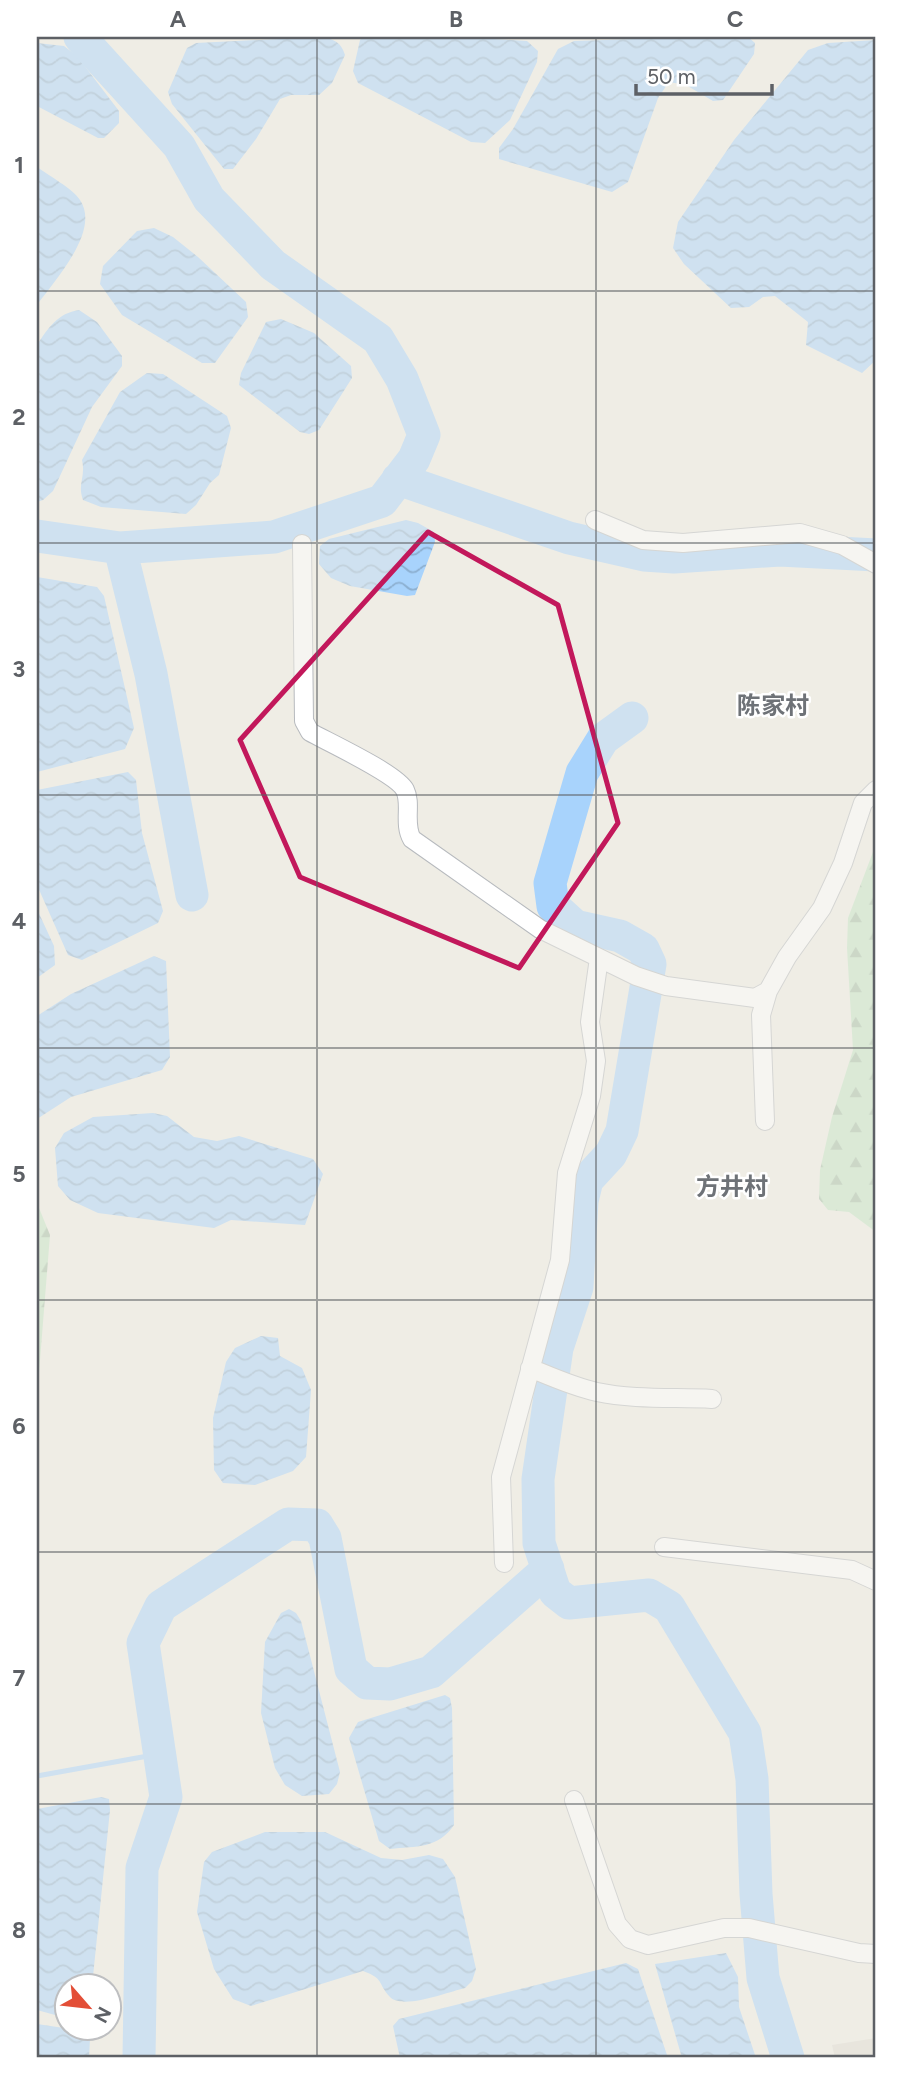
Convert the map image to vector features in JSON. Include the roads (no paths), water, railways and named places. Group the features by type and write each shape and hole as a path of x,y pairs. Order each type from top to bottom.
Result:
{"street":[{"path":"595,520 643,540 683,543 800,533 842,545 876,564"},
{"path":"302,544 304,721 310,732 395,778 406,790 408,832 412,839 540,929 636,976 666,986 755,998 768,991"},
{"path":"765,1121 761,1015 768,991 787,957 822,908 843,863 863,803 876,790"},
{"path":"504,1563 501,1477 535,1370 560,1260 567,1173 591,1096 596,1061 590,1022 599,958"},
{"path":"535,1370 598,1392 712,1399"},
{"path":"664,1547 852,1570 876,1581"},
{"path":"574,1800 617,1924 630,1939 648,1945 724,1928 750,1928 859,1953 876,1954"}],"water":[{"path":"321,37 336,42 345,55 332,83 319,95 291,95 280,99 256,139 233,169 224,169 172,104 168,92 187,48 196,43"},
{"path":"363,37 461,37 527,41 538,51 537,62 510,120 485,143 471,142 358,83 353,71"},
{"path":"748,37 755,43 754,54 723,100 713,101 686,85 669,82 658,98 628,182 612,192 499,159 499,148 513,129 558,49 574,41"},
{"path":"876,40 876,360 862,373 806,345 808,322 775,296 763,297 749,307 731,308 684,264 673,248 678,222 734,140 808,50 828,43"},
{"path":"37,43 64,46 77,56 119,111 119,123 104,138 98,138 37,106"},
{"path":"37,167 77,196 85,212 85,226 73,255 37,305"},
{"path":"154,228 173,237 198,257 246,302 248,317 215,363 202,363 122,315 100,284 103,266 137,231"},
{"path":"79,310 97,322 122,356 122,366 92,407 53,491 37,502 37,345 59,318"},
{"path":"281,319 314,333 351,366 352,378 319,430 309,434 300,432 239,385 241,373 266,322"},
{"path":"147,373 163,374 227,416 231,428 219,475 186,514 101,507 83,500 82,460 120,392"},
{"path":"406,520 434,532 435,542 415,595 350,586 331,578 319,564 320,546 329,539"},
{"path":"37,577 97,587 104,596 134,728 125,749 37,772"},
{"path":"128,772 136,780 142,833 163,911 158,923 82,960 68,955 37,885 37,790"},
{"path":"37,909 54,946 55,965 37,978"},
{"path":"154,956 166,961 170,1057 162,1070 71,1097 37,1119 37,1016 71,994"},
{"path":"153,1113 167,1116 194,1137 217,1141 239,1136 313,1159 323,1174 305,1225 231,1220 214,1228 98,1213 70,1200 58,1186 55,1148 64,1133 93,1117"},
{"path":"261,1336 278,1338 280,1356 302,1368 311,1390 306,1457 293,1471 255,1485 223,1483 214,1470 213,1418 226,1362 235,1348"},
{"path":"289,1609 296,1613 301,1621 340,1772 337,1784 329,1794 302,1796 285,1785 275,1768 261,1713 265,1642 281,1613"},
{"path":"445,1695 450,1698 452,1708 454,1825 441,1838 426,1845 390,1849 379,1841 349,1738 358,1722"},
{"path":"101,1797 109,1799 110,1810 93,1972 52,1972 52,2014 37,2010 37,1809"},
{"path":"265,1832 325,1832 381,1858 402,1860 429,1855 443,1859 455,1877 476,1969 472,1981 465,1988 405,2002 390,1997 378,1979 363,1971 251,2006 233,1999 214,1969 197,1912 204,1862 212,1852"},
{"path":"726,1953 738,1977 739,2007 756,2058 682,2058 655,1964"},
{"path":"626,1963 638,1969 668,2058 400,2058 393,2026 399,2019"},
{"path":"37,2024 52,2026 52,2042 90,2042 89,2058 37,2058"}],"waterway":[{"path":"37,536 120,548 274,537 382,501 414,459 424,435 402,379 378,339 273,265 209,199 179,146 80,37"},
{"path":"398,479 569,538 644,555 674,557 780,550 876,555"},
{"path":"120,548 151,674 192,895"},
{"path":"632,718 603,739 582,773 550,883 553,906 575,926 620,936 643,949 650,964 622,1131 611,1154 587,1180 582,1201 577,1287 557,1348 538,1479 539,1543 555,1592 569,1603 649,1595 669,1607 745,1733 752,1779 756,1894 763,1978 788,2058"},
{"path":"139,2058 142,1868 166,1797 143,1643 161,1606 288,1524 317,1525 325,1538 351,1669 367,1683 390,1684 431,1672 548,1569"},
{"path":"37,1776 159,1754"}],"district":[{"name":"陈家村","path":"773,706"},
{"name":"方井村","path":"732,1187"}]}
